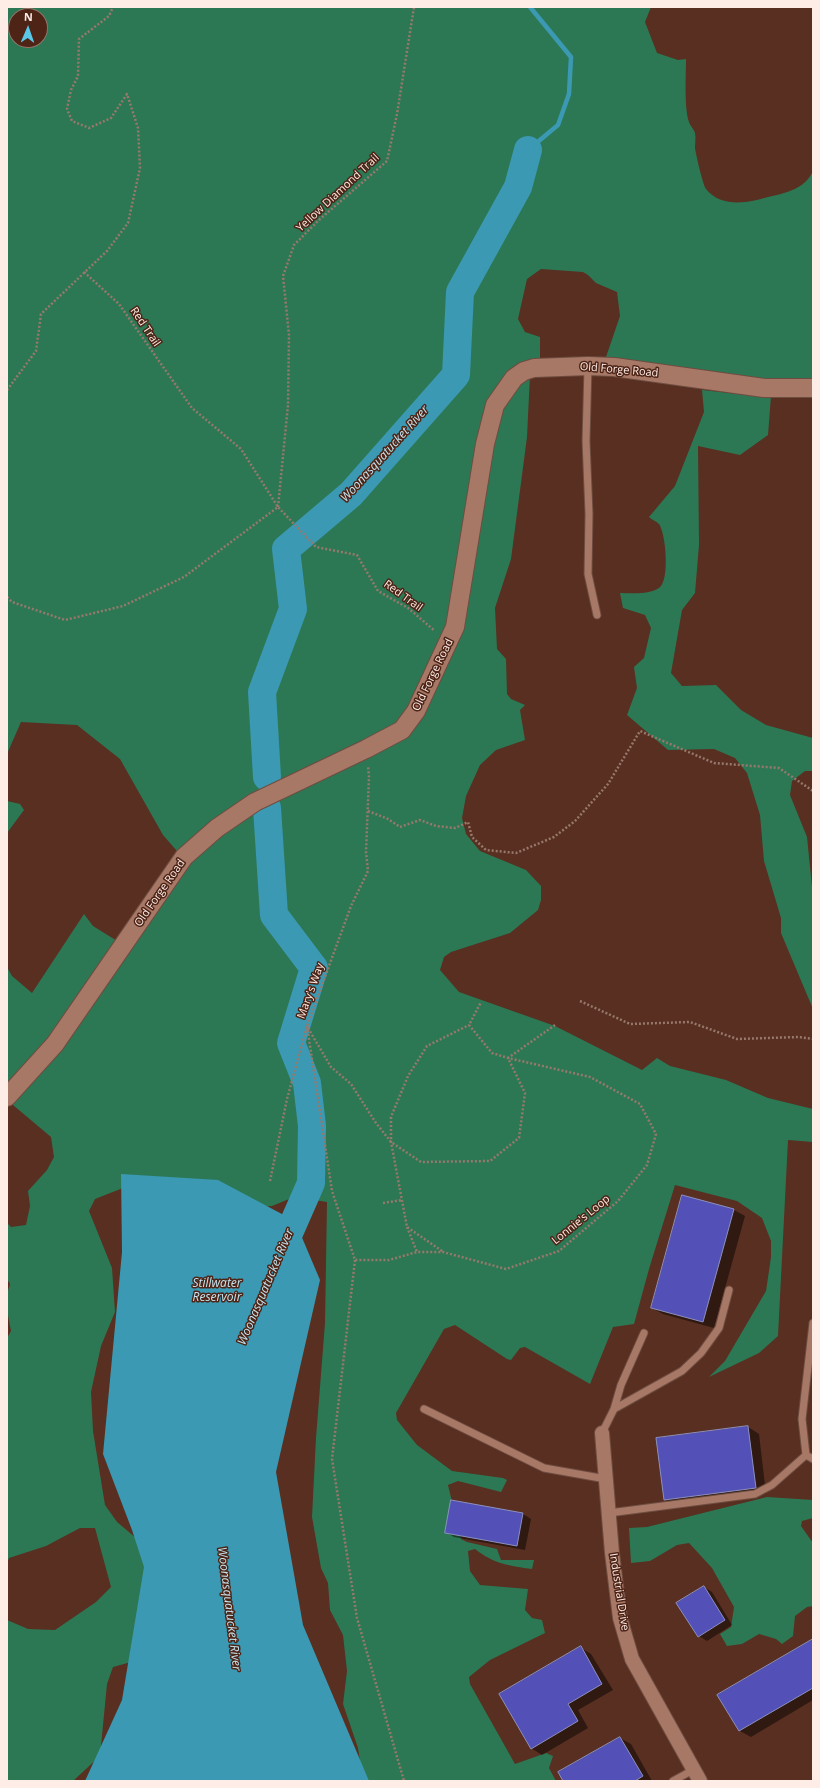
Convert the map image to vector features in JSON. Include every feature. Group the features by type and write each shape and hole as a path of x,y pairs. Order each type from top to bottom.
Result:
{"street":[{"name":"Old Forge Road","path":"7,1097 55,1044 184,858 217,828 255,802 366,749 402,730 416,711 449,643 455,627 485,444 495,405 514,378 524,371 534,368 588,366 614,367 764,388 813,388"},
{"name":"Industrial Drive","path":"602,1433 620,1618 632,1659 696,1775"}],"lane":[{"path":"588,366 586,441 589,514 588,574 597,616"},
{"path":"614,1409 682,1371 701,1353 719,1328 729,1290"},
{"path":"806,1455 802,1419 813,1323"},
{"path":"602,1433 614,1409 620,1384 644,1333"},
{"path":"424,1409 544,1468 606,1478"},
{"path":"806,1455 813,1459"},
{"path":"609,1513 755,1494 772,1485 806,1455"},
{"path":"673,1781 696,1775"}],"path":[{"path":"7,390 36,351 41,314 107,251 128,223 140,168 138,128 127,94 111,118 88,128 72,121 67,109 72,90 78,76 79,39 109,16 113,7"},
{"name":"Yellow Diamond Trail","path":"278,508 288,405 289,335 282,276 294,245 319,220 387,161 397,114 414,7"},
{"name":"Red Trail","path":"84,272 119,304 192,408 242,449 278,508 316,547 357,555 378,591 408,608 449,643"},
{"path":"7,597 12,602 65,620 123,606 184,577 278,508"},
{"path":"368,811 388,819 400,827 420,820 436,826 455,828 468,822 472,837 486,850 516,853 554,837 575,821 608,784 640,731 714,763 779,768 813,791"},
{"name":"Mary's Way","path":"270,1181 287,1098 307,1026 351,906 368,871 366,852 369,776 366,749"},
{"path":"580,1001 630,1024 690,1022 737,1039 813,1039"},
{"path":"417,1252 407,1227 391,1142 391,1117 408,1076 427,1046 470,1025 481,1002"},
{"path":"307,1026 331,1067 351,1084 376,1123 391,1142 421,1162 490,1161 519,1138 525,1093 508,1058 492,1053 470,1025"},
{"path":"508,1058 555,1025"},
{"path":"307,1026 332,1191 356,1260 332,1459 357,1618 404,1781"},
{"name":"Lonnie's Loop","path":"356,1260 389,1260 417,1252 443,1252 506,1269 559,1251 618,1200 647,1165 656,1134 640,1104 590,1077 508,1058"},
{"path":"383,1202 402,1200"},
{"path":"407,1227 443,1252"}],"green space":[{"path":"7,7 651,7 645,22 657,53 678,60 686,59 687,116 695,133 695,148 701,176 706,189 719,199 735,202 752,201 782,194 794,189 805,182 813,171 813,381 748,380 605,360 620,316 617,292 596,283 583,272 541,269 527,279 518,319 525,332 540,337 540,366 530,375 527,437 511,559 495,608 497,649 506,659 507,694 511,699 525,705 520,710 525,740 496,750 480,765 466,796 462,818 466,834 480,851 526,870 541,886 541,900 538,910 510,933 451,952 444,957 440,970 459,992 555,1026 642,1070 657,1058 670,1066 726,1080 768,1098 813,1109 813,1142 788,1140 778,1336 759,1353 709,1377 725,1361 766,1291 771,1257 771,1241 762,1218 737,1201 675,1185 634,1324 613,1327 590,1384 525,1347 520,1348 511,1360 507,1359 455,1325 444,1329 396,1413 397,1420 417,1445 452,1471 503,1478 507,1480 501,1492 458,1481 448,1485 461,1539 467,1542 497,1549 501,1560 534,1560 532,1569 496,1561 475,1549 468,1551 470,1571 480,1585 528,1589 525,1610 532,1618 542,1620 545,1633 490,1660 469,1677 470,1684 515,1764 546,1753 553,1756 549,1768 556,1781 363,1781 358,1748 343,1704 347,1671 343,1635 330,1610 328,1583 321,1568 312,1517 316,1438 325,1323 327,1202 294,1197 272,1206 254,1207 123,1188 95,1199 89,1211 112,1268 115,1312 101,1346 91,1392 93,1431 105,1505 117,1522 142,1543 150,1559 142,1659 113,1667 107,1684 100,1756 73,1781 7,1781 7,1620 28,1629 55,1630 96,1602 111,1587 95,1528 80,1528 46,1546 9,1558 7,1563 7,1338 11,1331 7,1302 10,1284 7,1279 7,1223 11,1227 26,1225 30,1206 28,1191 47,1170 54,1157 51,1137 7,1100 7,967 12,976 32,993 84,914 93,926 122,944 183,858 163,835 120,759 77,725 21,722 7,754"},
{"path":"702,390 771,396 768,435 740,455 698,446 699,545 695,593 682,610 671,673 682,686 716,685 741,710 766,725 813,738 813,771 805,771 792,781 790,795 807,837 813,897 813,1009 781,933 781,918 764,861 760,815 747,773 735,758 714,749 668,750 627,715 637,688 634,667 644,658 651,628 645,615 623,608 620,593 650,592 659,588 662,584 666,567 664,537 659,524 649,517 675,486 704,412"},
{"path":"7,801 20,804 24,810 7,833"},
{"path":"767,1497 813,1500 813,1518 802,1521 801,1526 813,1543 813,1606 807,1607 795,1616 793,1636 782,1644 776,1639 759,1634 742,1644 727,1646 720,1634 731,1627 734,1607 712,1568 689,1543 677,1545 650,1561 631,1563 629,1528 647,1527"}],"water":[{"name":"Stillwater Reservoir","path":"121,1174 218,1180 295,1221 320,1280 276,1472 303,1625 369,1781 85,1781 122,1700 144,1567 132,1530 103,1454 122,1252"}],"building":[{"path":"682,1195 734,1209 703,1322 651,1308"},
{"path":"748,1426 756,1488 664,1500 656,1438"},
{"path":"451,1500 523,1513 517,1546 445,1533"},
{"path":"704,1586 725,1620 698,1637 676,1603"},
{"path":"813,1639 813,1688 739,1731 717,1695"},
{"path":"581,1646 602,1684 568,1704 578,1721 531,1749 499,1694"},
{"path":"620,1737 643,1776 635,1781 563,1781 558,1772"}],"waterway":[{"path":"528,150 558,125 569,94 571,57 530,7"},
{"name":"Woonasquatucket River","path":"267,777 262,692 293,609 286,549 351,494 456,375 460,292 518,187 528,150"},
{"name":"Woonasquatucket River","path":"267,808 274,915 314,968 291,1043 307,1083 312,1126 311,1183 279,1256"}]}
